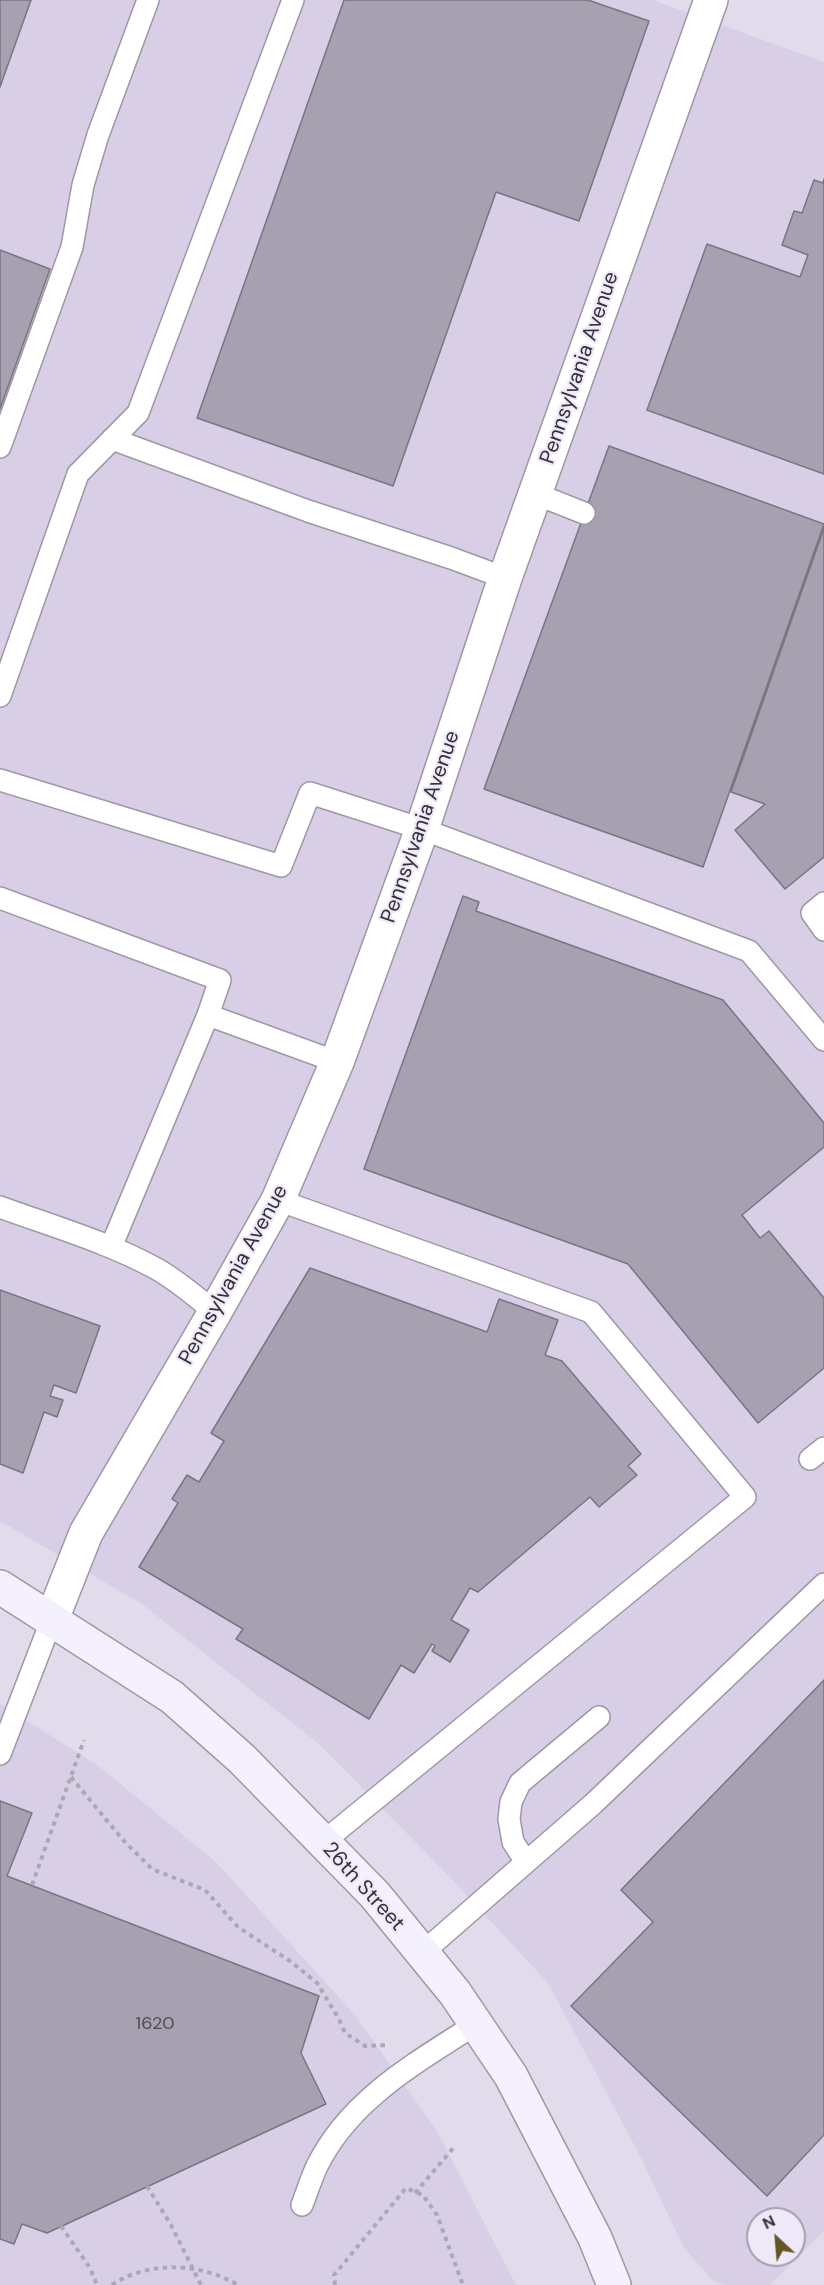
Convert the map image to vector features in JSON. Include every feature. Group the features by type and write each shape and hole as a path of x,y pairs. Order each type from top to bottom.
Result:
{"main road":[{"name":"26th Street","path":"0,1587 172,1697 242,1759 375,1896 455,1993 512,2076 595,2238 614,2285"}],"street":[{"name":"Pennsylvania Avenue","path":"52,1619 86,1533 278,1200 337,1062 422,829 505,578 711,0"}],"lane":[{"path":"0,447 72,247 86,175 148,0"},
{"path":"0,696 78,474 138,413 293,0"},
{"path":"112,439 308,511 505,578"},
{"path":"536,494 584,513"},
{"path":"0,780 281,866 310,793 422,829 749,951 824,1040"},
{"path":"0,898 220,980 208,1015 111,1247"},
{"path":"824,903 812,914 824,930"},
{"path":"208,1015 337,1062"},
{"path":"278,1200 591,1312 745,1497 323,1842"},
{"path":"0,1207 111,1247 156,1269 180,1284 215,1312"},
{"path":"422,1953 602,1796 824,1584"},
{"path":"0,1754 52,1619"},
{"path":"526,1862 513,1842 509,1819 511,1802 520,1783 599,1717"},
{"path":"302,2205 317,2166 338,2133 364,2102 406,2070 476,2024"}],"path":[{"path":"32,1885 84,1740"},
{"path":"71,1777 123,1840 152,1869 205,1890 238,1927 290,1961 317,1983 345,2033 365,2046 389,2045"},
{"path":"415,2193 455,2146"},
{"path":"147,2186 171,2225 201,2285"},
{"path":"335,2285 334,2275 406,2188 423,2195 437,2215 463,2285"},
{"path":"61,2226 90,2268 97,2285"},
{"path":"112,2285 123,2278 182,2266 221,2275 238,2285"}],"shaded area":[{"path":"0,0 653,0 824,62 824,2231 806,2249 806,2207 746,2207 746,2267 788,2267 770,2285 725,2285 713,2281 684,2248 639,2154 548,1983 445,1872 319,1744 142,1604 0,1521"},
{"path":"0,1704 96,1764 216,1862 355,2015 437,2131 516,2285 0,2285"}],"building":[{"path":"0,0 31,0 0,87"},
{"path":"344,0 588,0 649,21 579,221 496,192 393,486 197,418"},
{"path":"824,179 824,474 647,410 707,244 800,277 808,255 782,245 794,211 802,213 814,180 823,183"},
{"path":"0,250 50,269 0,409"},
{"path":"609,446 824,524 703,867 484,789"},
{"path":"824,528 824,857 785,889 735,830 765,804 731,792"},
{"path":"463,896 479,902 476,911 723,1000 824,1123 824,1147 742,1215 760,1238 769,1231 824,1298 824,1368 758,1423 628,1264 364,1169"},
{"path":"310,1268 487,1332 499,1299 558,1320 545,1355 562,1361 641,1454 628,1466 637,1475 599,1507 590,1497 478,1592 470,1588 451,1620 469,1630 450,1662 432,1651 435,1646 432,1644 414,1673 401,1665 369,1719 236,1639 243,1629 139,1567 178,1503 172,1499 187,1475 199,1482 224,1441 211,1433"},
{"path":"0,1290 100,1326 76,1393 54,1385 50,1396 63,1400 57,1417 44,1412 23,1473 0,1464"},
{"path":"824,1680 824,2135 767,2196 571,2006 653,1922 621,1890"},
{"path":"0,1801 32,1813 7,1876 319,1996 301,2053 326,2104 47,2233 22,2224 14,2244 0,2239"}]}
